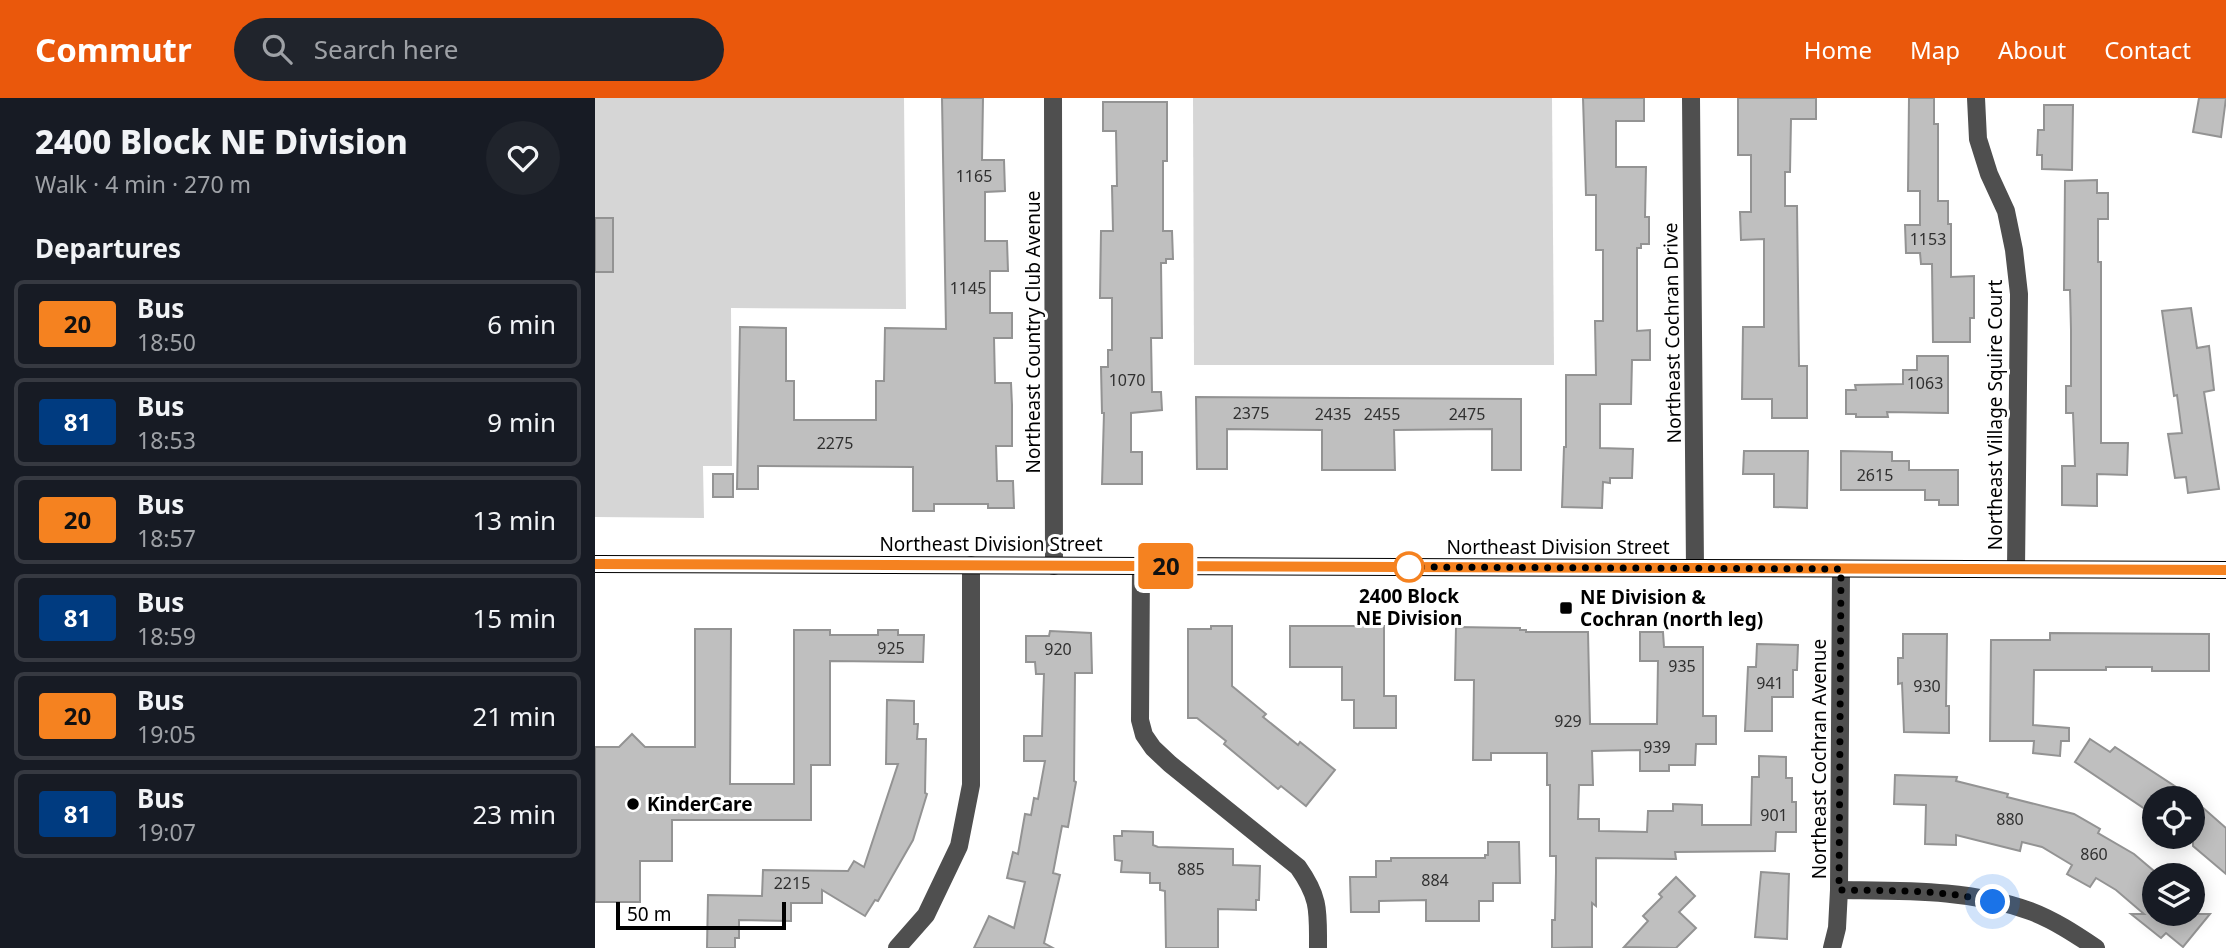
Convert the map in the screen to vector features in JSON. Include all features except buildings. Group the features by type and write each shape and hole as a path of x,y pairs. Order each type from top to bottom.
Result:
{"main road":[{"name":"Northeast Division Street","path":"595,564 2226,570"}],"street":[{"name":"Northeast Country Club Avenue","path":"1053,98 1054,566"},
{"name":"Northeast Cochran Drive","path":"1691,98 1695,568"},
{"name":"Northeast Village Squire Court","path":"1976,98 1978,139 1989,174 2006,211 2019,294 2016,569"},
{"path":"897,948 926,915 960,846 971,785 971,565"},
{"path":"1141,566 1138,702 1144,735 1170,764 1298,867 1311,886 1317,902 1318,948"},
{"name":"Northeast Cochran Avenue","path":"1832,948 1837,928 1839,890 1841,569"},
{"path":"1839,890 1920,891 1974,897 2030,912 2071,931 2096,948"}],"shaded area":[{"path":"595,98 904,98 906,309 731,308 732,466 703,466 704,518 595,517"},
{"path":"1193,98 1552,98 1554,365 1194,365"}],"bus line":[{"name":"20","path":"595,564 2226,570"}],"place":[{"name":"2400 Block NE Division","path":"1409,567"},
{"name":"NE Division & Cochran (north leg)","path":"1566,608"},
{"name":"KinderCare","path":"633,804"}],"route":[{"path":"1409,567 1841,569 1839,890 1920,891 1974,897 1993,902"}]}
